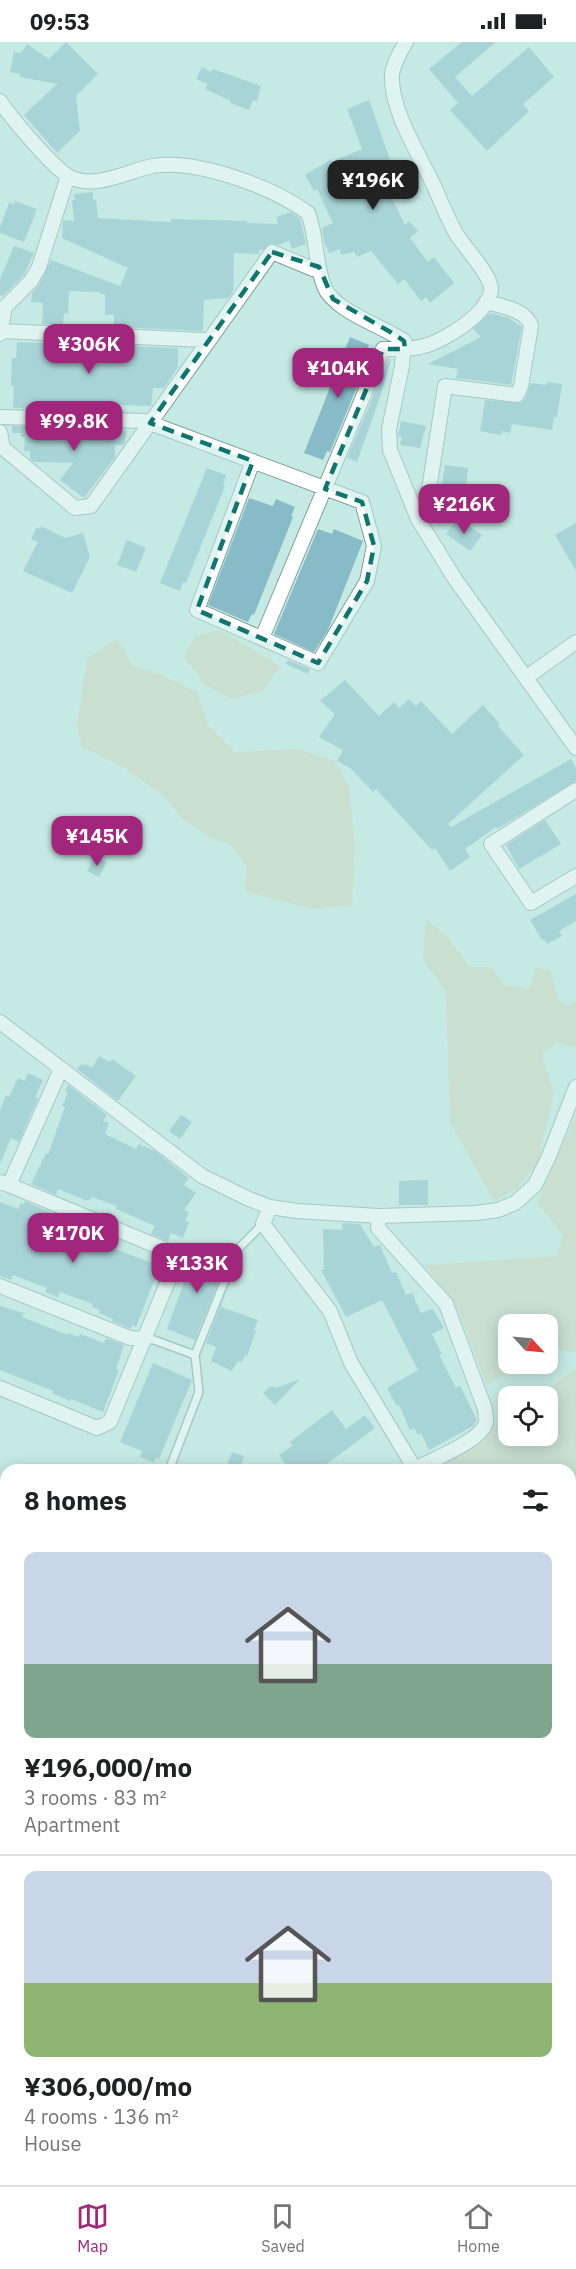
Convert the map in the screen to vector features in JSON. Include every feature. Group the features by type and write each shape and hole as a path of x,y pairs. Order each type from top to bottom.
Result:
{"street":[{"path":"262,638 383,349 405,349 440,342 461,328 486,302 491,290 488,279 457,234 399,112 392,74 396,60 406,42"},
{"path":"0,101 55,165 69,176 83,181 98,182 152,166 169,165 225,174 293,201 309,213 324,288 344,308 404,341 405,349 389,429 390,450 418,519 455,579 576,748"},
{"path":"69,176 39,267 31,281 5,307 0,333 204,340 206,344"},
{"path":"0,432 3,448 75,508 91,506 272,252 313,268 320,267"},
{"path":"418,519 426,509 445,386 517,395 521,386 531,326 530,320 521,313 486,302"},
{"path":"0,417 150,423 253,461 325,489 362,502 374,546 367,581 318,663 197,610 253,461"},
{"path":"527,677 576,642"},
{"path":"576,790 490,844 531,903 576,876"},
{"path":"0,1022 202,1176 270,1207 338,1215 476,1213 498,1210 515,1203 535,1185 576,1087"},
{"path":"0,1388 97,1428 110,1422 173,1269 164,1249 5,1184 61,1069"},
{"path":"270,1207 263,1224 330,1311 351,1363 412,1464"},
{"path":"379,1216 378,1228 446,1304 485,1409 487,1421 480,1433 424,1464"},
{"path":"0,1286 130,1338 144,1339"}],"lane":[{"path":"171,1464 200,1392 195,1355 237,1250 263,1224"},
{"path":"144,1339 154,1340 195,1355"}],"highlighted area":[{"path":"272,252 319,267 333,299 404,341 405,349 383,349 325,489 362,502 374,546 367,581 318,663 197,610 253,461 150,423"}],"green space":[{"path":"219,630 280,666 264,690 232,699 205,685 184,657 195,636"},
{"path":"118,639 132,666 162,675 197,692 208,725 235,752 297,749 335,761 349,787 355,845 352,905 313,909 245,891 246,865 231,845 209,837 181,817 162,794 123,767 82,747 77,726 87,658"},
{"path":"426,919 448,937 469,967 491,967 504,985 530,989 535,967 551,971 558,999 567,1006 576,1001 576,1048 557,1042 542,1055 554,1094 538,1162 517,1189 494,1201 450,1122 446,991 423,960"},
{"path":"576,1114 576,1352 558,1350 558,1314 498,1314 498,1374 507,1374 487,1385 456,1306 425,1265 557,1256 563,1235 537,1203"},
{"path":"576,1369 576,1464 441,1464 487,1438 498,1419 498,1446 558,1446 558,1386 551,1386"}],"building":[{"path":"66,42 98,74 76,96 80,131 57,153 24,115 57,84 20,77 20,74 10,72 14,52 21,53 27,44 49,59"},
{"path":"462,42 496,42 455,77 472,96 529,47 554,77 523,104 529,111 487,151 450,110 458,103 429,69"},
{"path":"202,67 211,72 213,69 261,86 257,101 253,100 249,110 230,103 231,101 205,89 207,84 196,79"},
{"path":"369,100 394,171 394,178 384,182 405,225 409,221 418,231 410,238 428,262 434,257 454,283 430,303 426,297 421,301 404,279 398,284 371,251 357,257 354,252 341,255 340,249 329,253 324,241 322,228 333,223 317,189 314,191 305,175 330,160 331,162 362,149 347,109"},
{"path":"93,192 98,218 171,222 171,219 247,221 247,223 278,224 276,217 291,212 300,219 306,244 292,249 289,241 278,245 271,243 263,250 259,250 259,254 234,253 233,291 228,298 204,300 203,331 114,327 114,315 105,315 105,294 100,294 100,292 69,291 68,314 64,313 63,325 42,324 43,303 31,302 32,293 39,285 51,260 120,286 128,268 62,238 63,220 74,221 72,200 75,200 74,194"},
{"path":"15,201 37,209 24,242 0,233 9,203 14,204"},
{"path":"14,246 34,253 24,275 4,295 0,296 0,279"},
{"path":"490,313 509,318 522,327 511,385 456,378 458,369 428,364 481,337 473,329"},
{"path":"350,337 369,345 366,352 371,353 330,452 327,451 323,460 304,453"},
{"path":"17,342 178,348 178,367 164,388 153,388 151,406 120,405 119,411 106,411 107,404 73,402 72,410 13,408 12,358 16,358"},
{"path":"389,359 391,359 381,394 357,462 347,458"},
{"path":"547,382 562,384 557,418 554,417 552,430 512,424 510,433 502,431 501,435 480,431 485,400 521,403 531,383 547,385"},
{"path":"401,421 426,426 420,448 400,445 402,437 398,436"},
{"path":"12,426 71,428 105,432 105,429 118,429 126,431 125,443 115,445 115,457 84,498 60,480 73,463 34,462 30,459 30,451 24,451 25,437 21,437 21,433 12,433"},
{"path":"445,465 468,468 464,501 440,497"},
{"path":"207,468 226,475 223,485 225,486 186,583 183,582 180,591 160,583"},
{"path":"249,498 273,506 276,499 295,507 254,615 252,614 248,622 208,605"},
{"path":"458,518 482,535 470,551 446,534"},
{"path":"576,523 576,571 555,535"},
{"path":"41,526 65,538 83,533 90,557 72,593 23,571 38,542 31,539 37,527 40,529"},
{"path":"318,529 332,534 334,529 363,541 328,630 314,652 274,634"},
{"path":"127,540 146,548 136,572 117,565"},
{"path":"288,660 310,669 308,674 286,664"},
{"path":"345,680 379,716 394,702 399,708 409,699 416,706 421,701 452,734 483,705 524,755 448,824 451,827 571,759 576,768 576,781 497,829 496,827 465,849 470,857 450,871 435,848 432,850 376,789 373,792 350,768 337,761 343,750 319,737 335,714 320,701"},
{"path":"545,820 561,844 519,869 506,845"},
{"path":"95,856 107,862 99,877 87,871"},
{"path":"576,894 576,921 559,931 562,936 547,944 530,920"},
{"path":"99,1056 110,1062 112,1059 136,1076 118,1101 77,1069 81,1064 92,1068"},
{"path":"28,1073 43,1080 35,1097 38,1098 19,1142 11,1138 0,1164 0,1110 6,1095 9,1097 18,1078 25,1081"},
{"path":"68,1085 107,1115 103,1121 109,1123 105,1134 136,1149 138,1144 155,1151 189,1178 184,1185 196,1193 184,1210 189,1212 185,1221 189,1222 183,1238 171,1233 168,1241 151,1234 155,1226 116,1209 117,1206 92,1197 90,1200 85,1200 58,1189 56,1195 31,1184 46,1153 48,1154 65,1107 62,1106 68,1093 65,1092"},
{"path":"181,1115 192,1122 180,1139 169,1131"},
{"path":"428,1180 428,1205 399,1205 399,1181"},
{"path":"25,1201 62,1218 59,1228 160,1266 136,1327 132,1325 131,1329 112,1321 113,1319 92,1307 93,1304 60,1292 58,1297 45,1292 47,1288 13,1275 11,1280 0,1276 0,1202 18,1209"},
{"path":"342,1223 360,1224 374,1247 380,1245 392,1273 396,1272 406,1295 412,1293 421,1313 433,1309 444,1328 432,1334 442,1354 439,1355 456,1388 460,1386 477,1420 473,1426 429,1450 421,1433 418,1435 414,1428 410,1430 399,1405 397,1406 387,1388 418,1370 382,1300 346,1317 321,1270 324,1269 323,1229 343,1230"},
{"path":"196,1250 227,1261 195,1340 167,1329"},
{"path":"237,1265 221,1307 258,1320 247,1356 245,1355 242,1362 238,1361 232,1371 211,1361 216,1347 206,1343"},
{"path":"0,1306 24,1313 22,1317 68,1335 68,1333 79,1337 80,1334 104,1343 106,1338 124,1345 116,1369 119,1370 103,1412 71,1399 70,1401 52,1393 53,1391 0,1370"},
{"path":"153,1363 192,1380 159,1459 156,1458 154,1463 140,1457 142,1451 120,1442"},
{"path":"300,1379 275,1405 263,1393 271,1386 276,1388"},
{"path":"332,1410 346,1429 365,1415 375,1428 327,1464 286,1464 279,1455 293,1445 290,1442"},
{"path":"232,1452 244,1456 241,1464 227,1464"}]}
